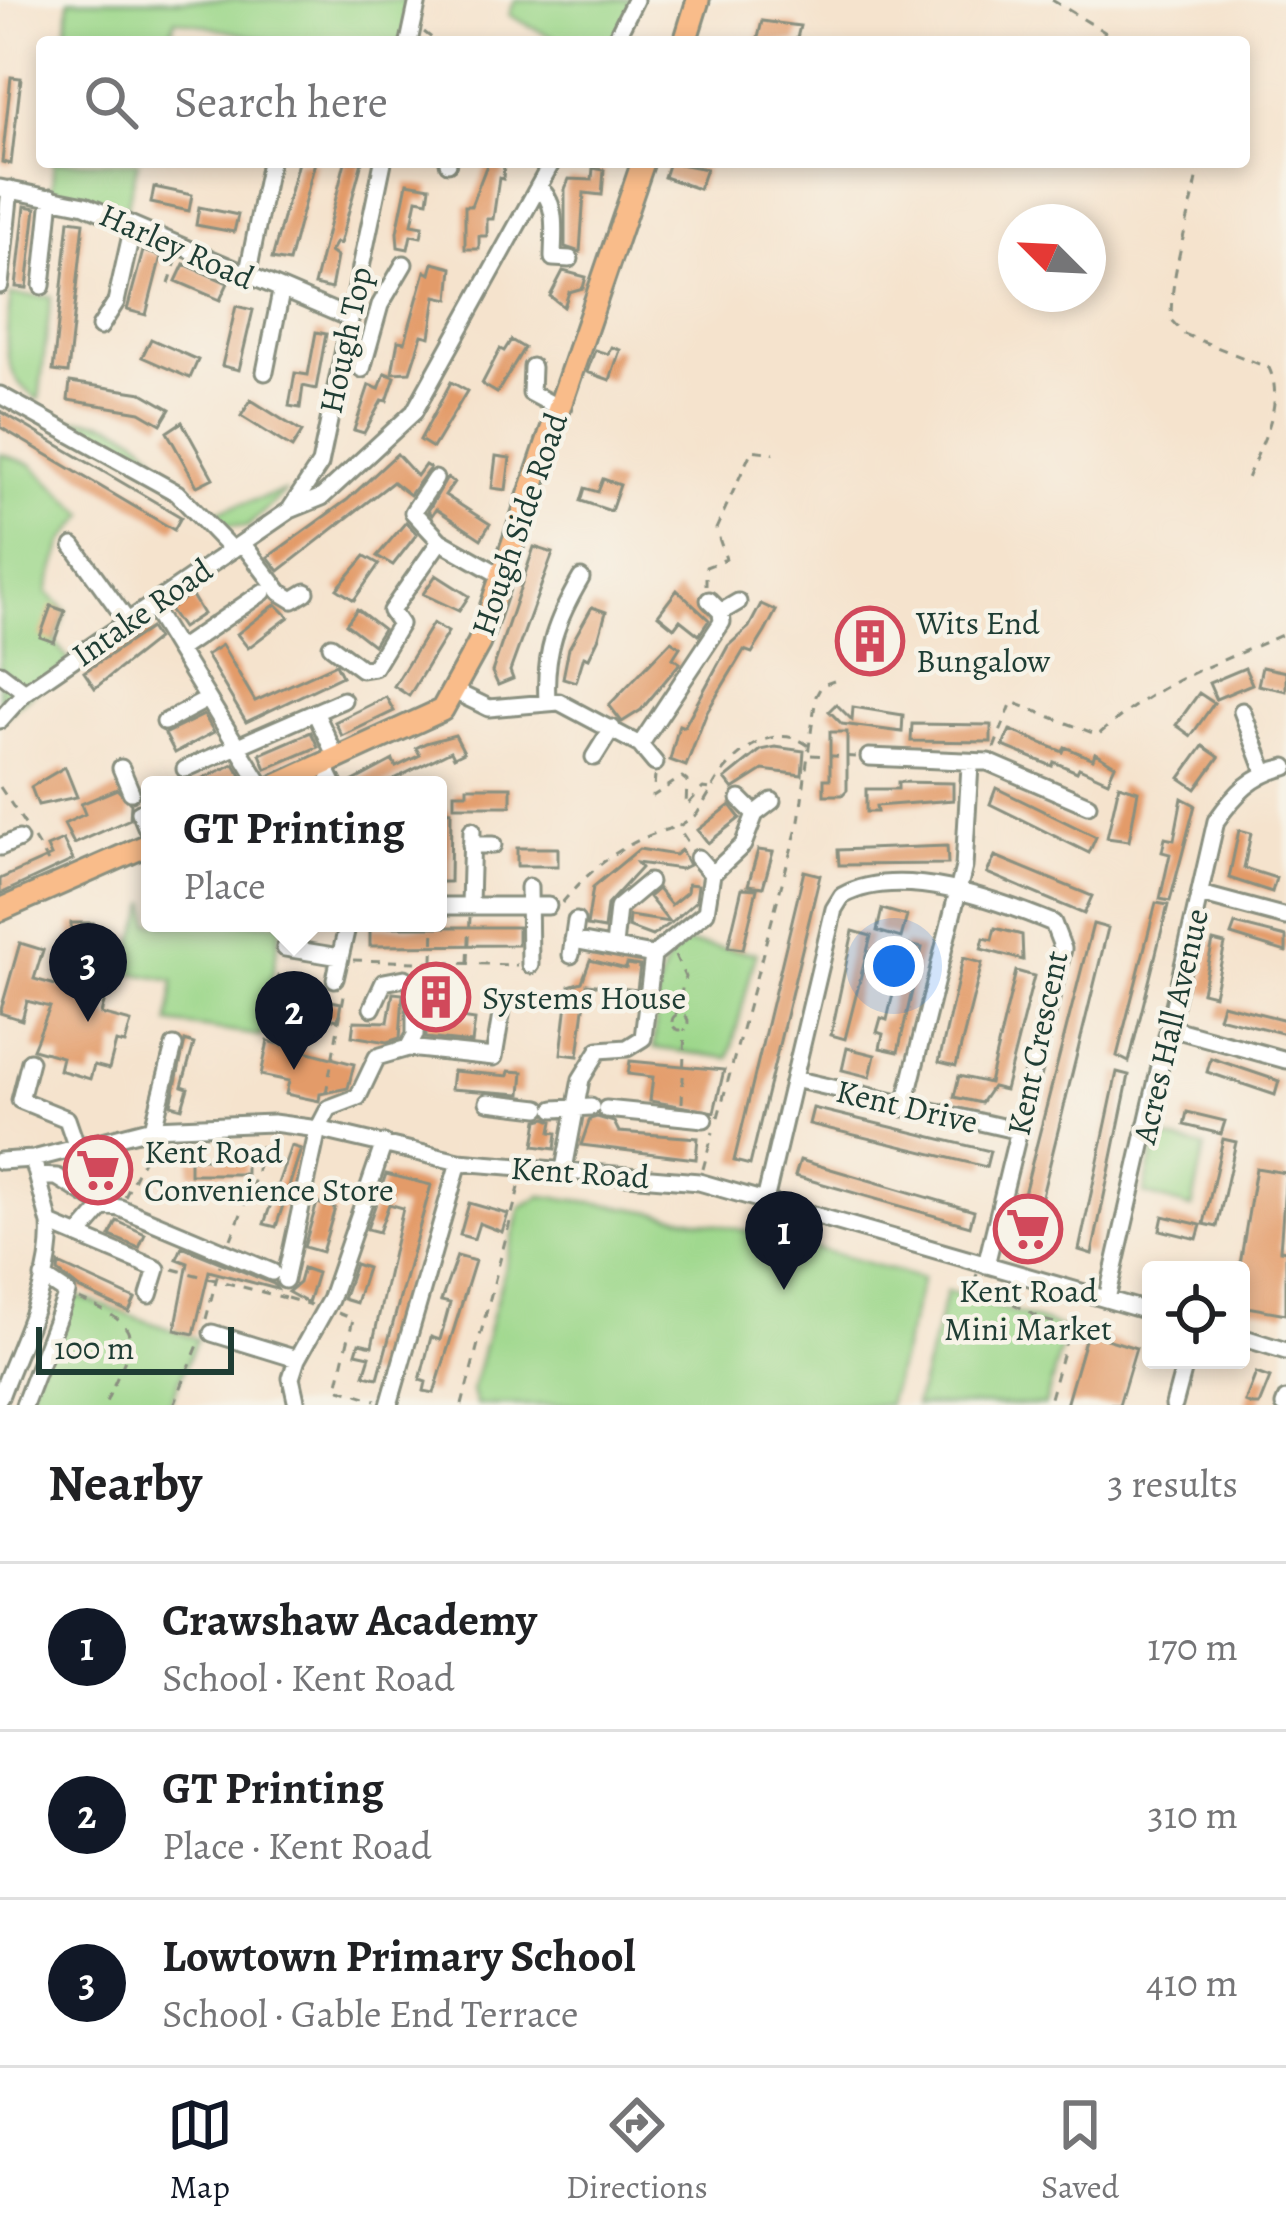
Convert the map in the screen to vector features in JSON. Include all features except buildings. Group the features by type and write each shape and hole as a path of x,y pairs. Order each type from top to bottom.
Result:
{"main road":[{"path":"687,36 698,0"},
{"name":"Hough Side Road","path":"455,692 502,576 642,168"},
{"path":"332,770 442,710 455,692"},
{"path":"0,910 141,844"}],"street":[{"path":"410,36 418,0"},
{"path":"617,36 635,0"},
{"path":"247,277 269,168"},
{"name":"Hough Top","path":"290,510 320,464 382,168"},
{"name":"Intake Road","path":"0,719 25,692 290,510 322,497 414,412 549,168"},
{"path":"538,187 548,195 553,214 553,258 570,260"},
{"path":"0,285 5,189"},
{"name":"Harley Road","path":"5,189 51,197 133,226 349,319"},
{"path":"42,286 51,197"},
{"path":"100,327 116,302 133,226"},
{"path":"362,369 365,343 404,264"},
{"path":"265,372 281,292"},
{"path":"345,338 365,343"},
{"path":"532,367 531,393 559,408"},
{"path":"0,394 177,493 283,595 293,600 306,592"},
{"path":"435,479 413,512 440,541 502,576"},
{"path":"331,646 370,670 399,633 400,624 391,610 440,541"},
{"path":"73,546 128,622"},
{"path":"547,700 545,666 551,637 581,578"},
{"path":"178,650 263,592"},
{"path":"640,745 722,622 715,606 738,602"},
{"path":"151,606 255,776"},
{"path":"0,673 25,692"},
{"path":"455,692 489,708 547,700 612,728 640,745 655,763"},
{"path":"165,722 208,699"},
{"path":"185,769 343,700"},
{"path":"1242,711 1265,772"},
{"path":"315,712 332,770"},
{"path":"594,757 612,728"},
{"path":"869,757 970,765 988,761 1088,805"},
{"path":"904,1108 964,867 970,765"},
{"name":"Acres Hall Avenue","path":"1107,1299 1216,821 1235,794 1265,772 1286,767"},
{"path":"121,768 131,791"},
{"path":"740,799 755,814"},
{"path":"564,1169 586,1063 599,1050 627,1048 643,1038 653,956 706,912 712,874 743,845 755,814 772,802"},
{"path":"470,905 471,837 493,845"},
{"path":"0,848 19,839"},
{"path":"698,858 712,874"},
{"path":"614,946 618,908 649,882"},
{"name":"Kent Crescent","path":"765,1201 834,909 842,896 899,886 957,889 1053,922 1063,949 983,1264"},
{"path":"529,887 539,906 530,965"},
{"path":"1200,894 1286,917"},
{"path":"447,906 539,906"},
{"path":"576,921 572,947 614,946 653,956"},
{"path":"335,979 347,932"},
{"path":"285,948 340,956"},
{"path":"371,1008 384,982 405,978 415,986 415,1035 408,1048"},
{"path":"35,1167 112,1207 279,1276 318,1129 328,1108 358,1097 377,1057 408,1048 494,1057 502,1009"},
{"path":"1170,1028 1286,1060"},
{"path":"153,1128 174,1046"},
{"path":"30,1061 20,1100 68,1118 77,1148"},
{"name":"Kent Drive","path":"794,1079 1019,1131"},
{"path":"488,1102 704,1119"},
{"name":"Kent Road","path":"0,1161 35,1167 77,1148 153,1128 264,1123 318,1129 459,1162 699,1182 1142,1309"},
{"path":"296,1405 291,1378 297,1359 331,1300 384,1143"},
{"path":"389,1405 459,1162"},
{"path":"0,1397 52,1245 35,1167"},
{"path":"79,1235 112,1207"},
{"path":"50,1224 157,1269 149,1295"},
{"path":"24,1405 67,1293 43,1277"},
{"path":"212,1334 297,1359"},
{"path":"1250,1340 1286,1351"},
{"path":"1174,1405 1184,1369"}],"path":[{"path":"1052,0 1111,36"},
{"path":"1199,168 1193,210 1176,254 1171,320 1184,334 1269,368 1276,381 1280,396 1246,481"},
{"path":"169,284 181,248"},
{"path":"703,573 726,559 716,529 752,450 774,453"},
{"path":"988,761 1012,702 1098,735 1137,701 1193,670 1286,633"},
{"path":"699,1182 799,821 816,696 822,686 834,681"},
{"path":"539,906 559,907 602,860 697,814 722,770 769,735 798,737 810,747"},
{"path":"809,755 869,757"},
{"path":"655,763 653,796 682,777 687,781 686,806 703,788 712,789"},
{"path":"678,827 698,858"},
{"path":"468,964 470,905"},
{"path":"433,963 434,932"},
{"path":"667,944 685,971 673,1023 685,1029"},
{"path":"340,956 530,965"},
{"path":"318,1129 346,981 335,979"},
{"path":"676,1014 688,1019 681,1117"},
{"path":"174,1405 203,1330 224,1254 256,1177 264,1123"},
{"path":"112,1207 152,1146 153,1128"},
{"path":"462,1405 524,1168"},
{"path":"983,1264 974,1282 1044,1320 1070,1327 1048,1405"},
{"path":"157,1269 216,1278 287,1298 279,1276"},
{"path":"67,1293 118,1316 128,1327 130,1349 105,1405"},
{"path":"341,1315 352,1319 337,1388 389,1405"}],"green space":[{"path":"69,0 417,0 410,36 250,36 175,19 171,36 66,36"},
{"path":"515,0 635,0 617,36 549,36 509,15"},
{"path":"53,168 136,168 123,222 51,197"},
{"path":"11,295 51,297 39,400 26,391 11,369 7,329"},
{"path":"71,420 105,423 132,435 155,455 173,483"},
{"path":"0,454 31,464 86,515 63,542 47,592 66,611 55,642 70,662 0,720"},
{"path":"286,491 247,527 221,524 211,513"},
{"path":"141,921 141,932 280,932 261,1036 169,1023 174,981 111,969 109,955 130,952"},
{"path":"684,943 756,953 729,1058 654,1048 661,976"},
{"path":"1157,1136 1205,1148 1192,1208 1144,1194"},
{"path":"541,1196 733,1228 922,1279 888,1405 476,1405 472,1391 521,1207"},
{"path":"947,1291 1066,1329 1045,1405 915,1405"},
{"path":"67,1293 197,1339 169,1405 24,1405"}],"place":[{"name":"Wits End Bungalow","path":"870,641"},
{"name":"Systems House","path":"436,997"},
{"name":"Lowtown Primary School","path":"88,1022"},
{"name":"GT Printing","path":"294,1070"},
{"name":"Kent Road Convenience Store","path":"98,1170"},
{"name":"Kent Road Mini Market","path":"1028,1229"},
{"name":"Crawshaw Academy","path":"784,1290"}]}
